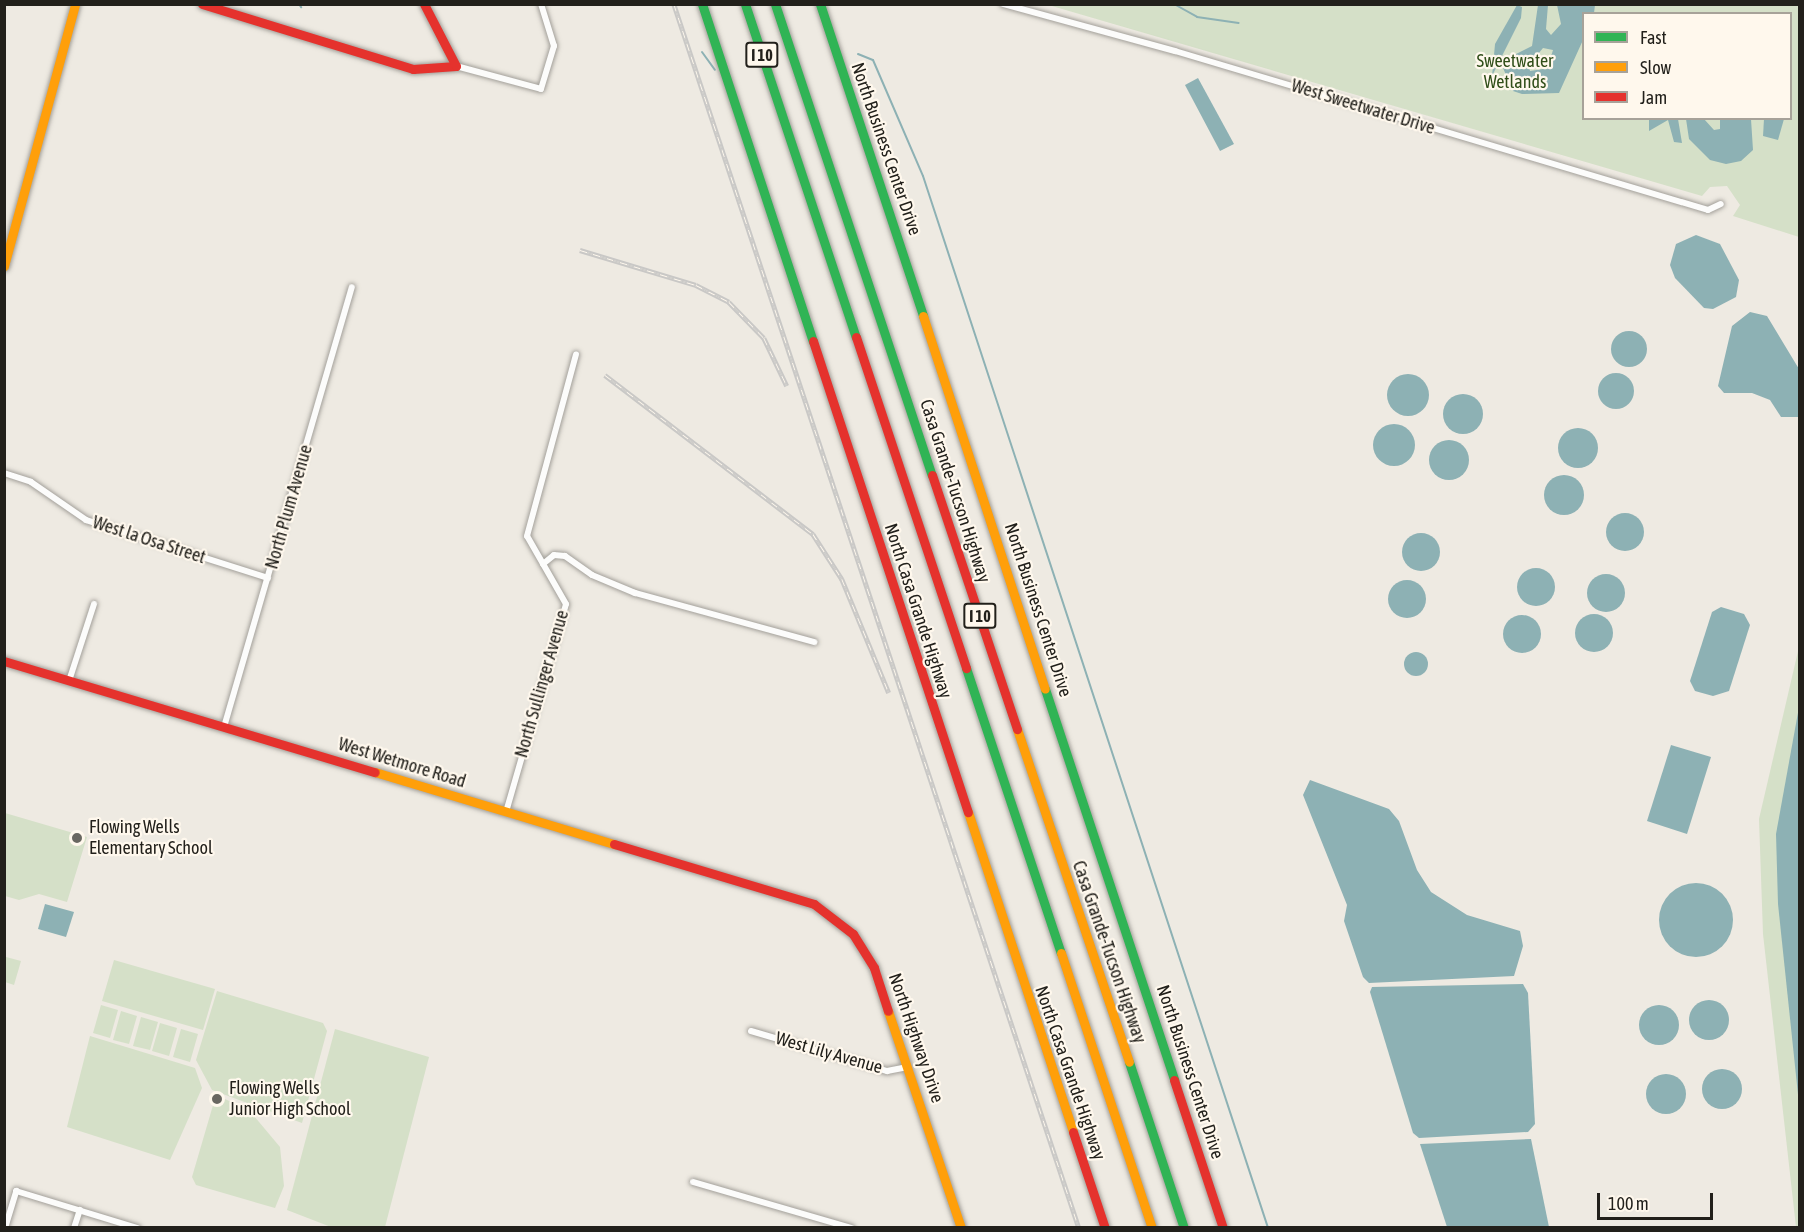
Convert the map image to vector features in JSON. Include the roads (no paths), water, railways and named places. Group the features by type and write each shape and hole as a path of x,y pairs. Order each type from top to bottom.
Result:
{"main road":[{"path":"4,266 75,4"},
{"path":"202,4 413,69 456,66 424,4"},
{"name":"North Casa Grande Highway","path":"702,4 1105,1227"},
{"name":"I 10","path":"745,4 1152,1227"},
{"name":"Casa Grande-Tucson Highway","path":"775,4 1184,1227"},
{"name":"North Business Center Drive","path":"820,4 1223,1227"},
{"name":"West Wetmore Road","path":"4,661 790,896"},
{"name":"North Highway Drive","path":"790,896 834,918 861,944 874,968 961,1227"},
{"path":"1132,1170 1146,1227"}],"street":[{"path":"456,66 541,89 554,46 541,4"},
{"name":"West Sweetwater Drive","path":"1003,4 1175,51 1708,210 1721,204"},
{"name":"North Plum Avenue","path":"224,727 352,287"},
{"name":"North Sullinger Avenue","path":"506,812 566,604 527,536 576,354"},
{"name":"West la Osa Street","path":"4,473 31,482 86,520 268,578"},
{"path":"543,564 554,555 565,556 592,575 635,593 814,642"},
{"path":"69,681 94,604"},
{"name":"West Lily Avenue","path":"751,1031 887,1071 908,1067"},
{"path":"693,1182 851,1227"},
{"path":"4,1227 16,1191 136,1227"},
{"path":"74,1227 80,1210"}],"water":[{"path":"1517,5 1522,7 1521,18 1492,76 1495,44"},
{"path":"1538,5 1548,5 1546,29 1551,35 1561,24 1557,5 1595,5 1594,12 1582,12 1582,42 1559,93 1522,94 1513,91 1503,68 1508,58 1532,46","holes":["1543,48 1553,50 1550,60 1543,69 1530,71 1529,65"]},
{"path":"1198,78 1234,144 1220,151 1185,85"},
{"path":"1649,120 1668,120 1649,131"},
{"path":"1668,120 1678,120 1682,143 1674,142"},
{"path":"1686,120 1705,120 1714,130 1720,129 1720,120 1751,120 1753,150 1741,161 1726,164 1710,160 1689,139"},
{"path":"1764,120 1784,120 1778,140 1763,136"},
{"path":"1696,235 1720,244 1739,280 1736,297 1713,309 1704,308 1675,278 1670,265 1676,244"},
{"path":"1750,312 1767,316 1799,369 1799,417 1781,417 1770,400 1752,393 1724,393 1718,386 1732,326"},
{"path":"1629,331 1642,336 1647,349 1642,362 1629,367 1616,362 1611,349 1616,336"},
{"path":"1616,373 1629,378 1634,391 1629,404 1616,409 1603,404 1598,391 1603,378"},
{"path":"1408,374 1416,375 1423,380 1428,387 1428,403 1423,410 1416,415 1408,416 1400,415 1393,410 1388,403 1387,395 1388,387 1393,380 1400,375"},
{"path":"1463,394 1477,400 1483,414 1477,428 1463,434 1449,428 1443,414 1449,400"},
{"path":"1394,424 1409,430 1415,445 1409,460 1394,466 1379,460 1373,445 1379,430"},
{"path":"1578,428 1592,434 1598,448 1592,462 1578,468 1564,462 1558,448 1564,434"},
{"path":"1449,440 1463,446 1469,460 1463,474 1449,480 1435,474 1429,460 1435,446"},
{"path":"1564,475 1578,481 1584,495 1578,509 1564,515 1550,509 1544,495 1550,481"},
{"path":"1625,513 1638,519 1644,532 1638,545 1625,551 1612,545 1606,532 1612,519"},
{"path":"1421,533 1434,539 1440,552 1434,565 1421,571 1408,565 1402,552 1408,539"},
{"path":"1536,568 1549,574 1555,587 1549,600 1536,606 1523,600 1517,587 1523,574"},
{"path":"1606,574 1619,580 1625,593 1619,606 1606,612 1593,606 1587,593 1593,580"},
{"path":"1407,580 1414,581 1420,586 1425,592 1425,606 1420,612 1414,617 1407,618 1400,617 1394,612 1389,606 1388,599 1389,592 1394,586 1400,581"},
{"path":"1721,607 1744,614 1750,625 1729,691 1713,696 1695,691 1690,681 1712,612"},
{"path":"1594,614 1607,620 1613,633 1607,646 1594,652 1581,646 1575,633 1581,620"},
{"path":"1522,615 1535,621 1541,634 1535,647 1522,653 1509,647 1503,634 1509,621"},
{"path":"1416,652 1425,655 1428,664 1425,673 1416,676 1407,673 1404,664 1407,655"},
{"path":"1799,707 1799,1104 1778,904 1776,834"},
{"path":"1671,745 1711,757 1687,834 1647,821"},
{"path":"1310,780 1389,809 1399,821 1417,870 1431,892 1467,915 1520,931 1523,946 1514,976 1369,983 1363,977 1344,921 1347,905 1303,795"},
{"path":"1689,883 1703,883 1717,889 1727,899 1733,913 1733,927 1727,941 1717,951 1703,957 1689,957 1675,951 1665,941 1659,927 1659,913 1665,899 1675,889"},
{"path":"45,904 74,912 66,937 38,929"},
{"path":"1523,984 1528,993 1535,1124 1528,1132 1419,1138 1413,1133 1370,992 1372,987"},
{"path":"1709,1000 1717,1001 1723,1006 1728,1012 1728,1028 1723,1034 1717,1039 1709,1040 1701,1039 1695,1034 1690,1028 1689,1020 1690,1012 1695,1006 1701,1001"},
{"path":"1659,1005 1667,1006 1673,1011 1678,1017 1678,1033 1673,1039 1667,1044 1659,1045 1651,1044 1645,1039 1640,1033 1639,1025 1640,1017 1645,1011 1651,1006"},
{"path":"1722,1069 1730,1070 1736,1075 1741,1081 1741,1097 1736,1103 1730,1108 1722,1109 1714,1108 1708,1103 1703,1097 1702,1089 1703,1081 1708,1075 1714,1070"},
{"path":"1666,1074 1674,1075 1680,1080 1685,1086 1685,1102 1680,1108 1674,1113 1666,1114 1658,1113 1652,1108 1647,1102 1646,1094 1647,1086 1652,1080 1658,1075"},
{"path":"1531,1139 1549,1227 1447,1227 1420,1144"}],"waterway":[{"path":"1174,4 1197,17 1239,23"},
{"path":"702,52 715,70"},
{"path":"858,54 873,60 923,176 1268,1228"}],"railway":[{"path":"674,4 1079,1228"},
{"path":"580,250 696,285 729,302 764,338 787,386"},
{"path":"605,375 813,534 842,579 889,693"}],"place":[{"name":"Flowing Wells Elementary School","path":"77,838"},
{"name":"Flowing Wells Junior High School","path":"217,1099"}],"park label":[{"name":"Sweetwater Wetlands","path":"1515,72"}]}
